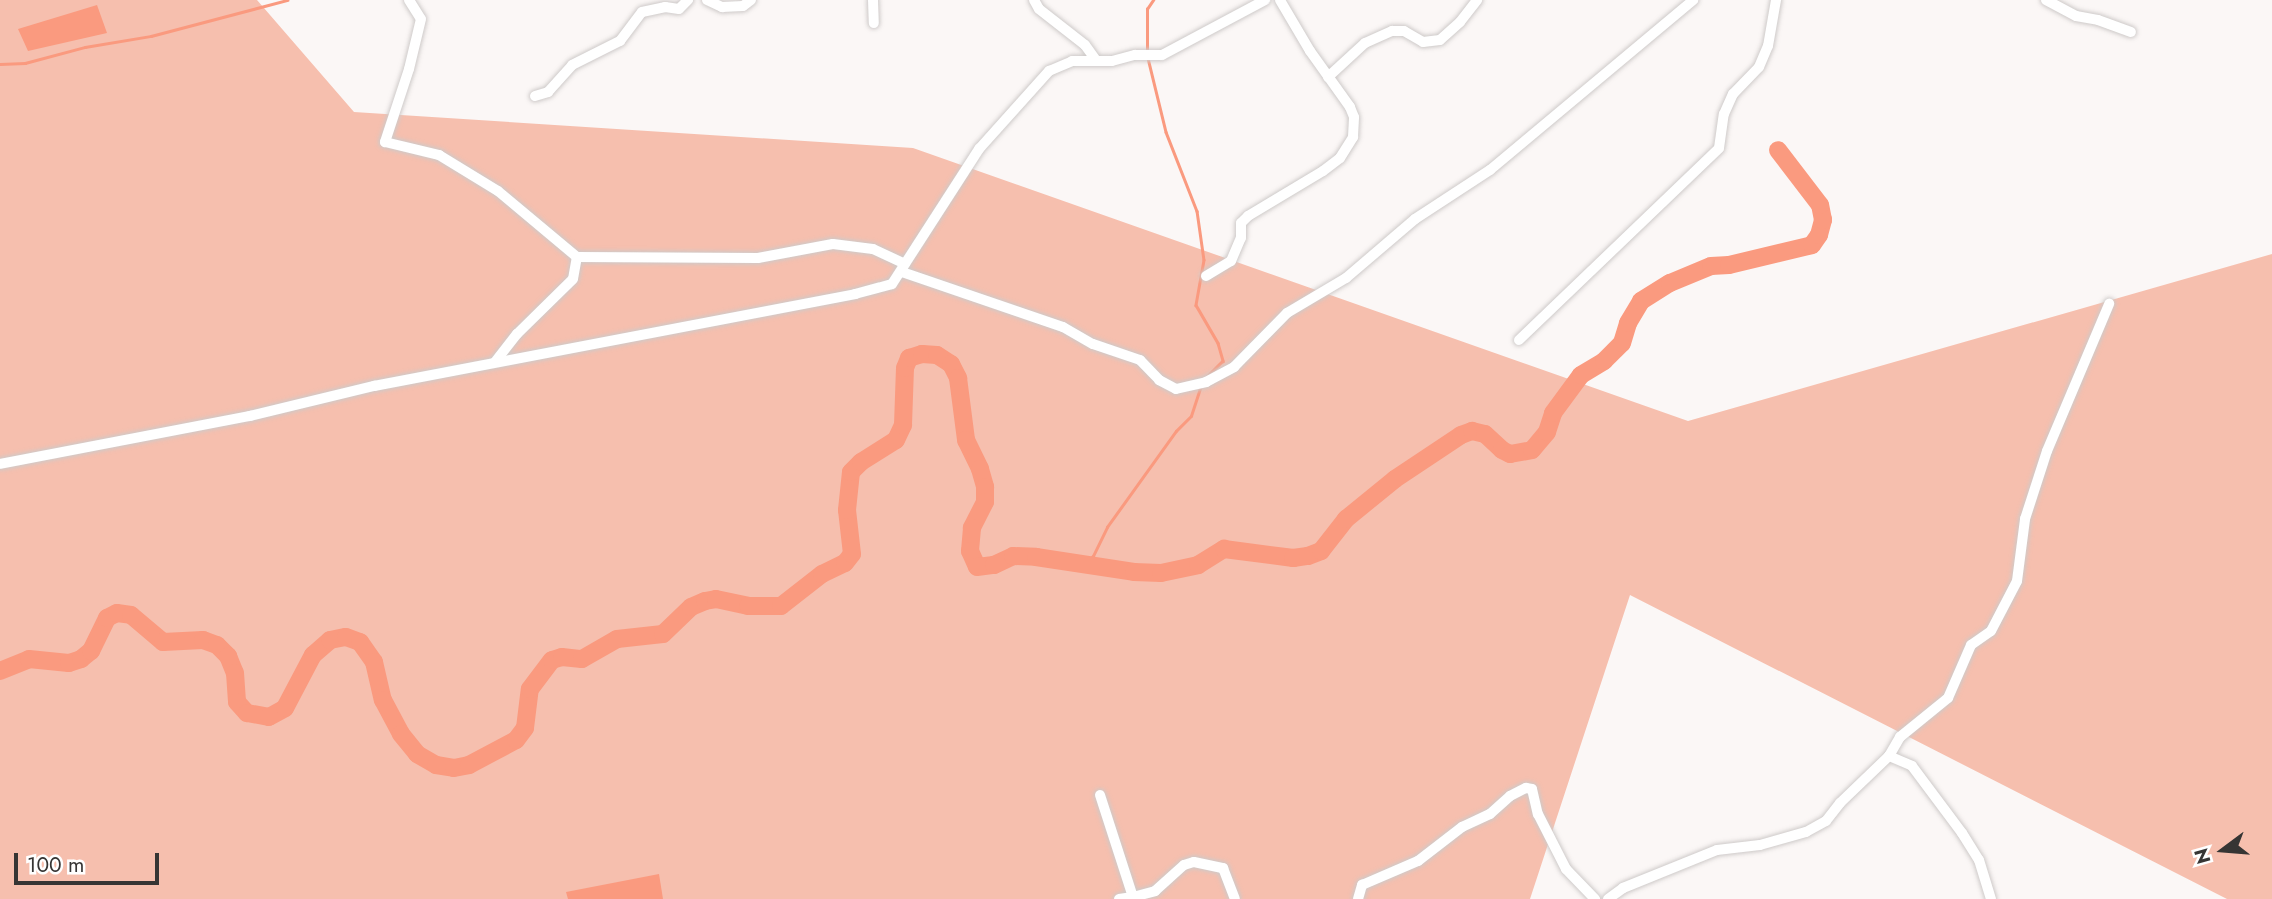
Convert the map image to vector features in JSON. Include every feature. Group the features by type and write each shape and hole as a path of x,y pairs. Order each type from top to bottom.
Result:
{"street":[{"path":"410,0 421,19 409,69 384,142 439,155 498,191 578,257 758,258 833,244 873,249 903,268 1063,327 1093,344 1140,360 1158,380 1176,389 1212,380 1234,367 1287,313 1346,278 1415,219 1490,170 1693,0"},
{"path":"535,96 548,92 572,65 620,41 642,12 665,7 678,9 688,0"},
{"path":"708,0 722,8 743,6 751,0"},
{"path":"873,0 873,23"},
{"path":"1034,0 1039,9 1085,45 1096,60"},
{"path":"0,464 250,416 374,386 495,362 855,295 892,284 979,149 1049,71 1072,61 1112,61 1135,55 1162,55 1265,0"},
{"path":"1206,276 1231,261 1241,238 1241,223 1248,216 1323,171 1349,147 1354,117 1341,92 1328,77 1280,0"},
{"path":"1328,77 1365,43 1392,31 1404,31 1423,42 1440,40 1450,34 1477,0"},
{"path":"1519,340 1719,148 1724,114 1733,94 1759,67 1768,46 1776,0"},
{"path":"2046,0 2076,16 2098,20 2131,32"},
{"path":"495,362 517,334 573,279 578,257"},
{"path":"1608,899 1623,888 1717,850 1760,845 1806,832 1826,821 1840,803 1889,756 1900,737 1948,698 1971,645 1991,631 2017,581 2025,519 2047,451 2109,304"},
{"path":"1889,756 1912,766 1962,833 1979,860 1991,899"},
{"path":"1358,899 1362,885 1418,861 1462,827 1490,814 1510,796 1526,788 1532,789 1538,814 1566,869 1595,899"},
{"path":"1100,795 1133,897"},
{"path":"1119,899 1155,891 1184,865 1194,862 1223,867 1235,899"}],"shaded area":[{"path":"0,0 257,0 354,112 913,148 1688,421 2272,254 2272,899 2227,899 1630,595 1530,899 0,899"},
{"path":"97,5 107,33 28,51 18,29"},
{"path":"659,874 663,899 568,899 566,892"}],"waterway":[{"path":"0,64 25,63 85,47 151,36 287,0"},
{"path":"1147,51 1147,9 1153,0"},
{"path":"1148,58 1166,132 1197,211 1204,260 1196,305 1218,343 1223,361 1206,378"},
{"path":"0,671 29,659 69,663 81,659 91,651 107,618 117,613 131,615 163,642 203,640 217,645 228,656 235,673 237,702 247,713 269,717 285,708 313,655 330,640 346,637 360,642 374,662 383,700 401,734 417,754 436,765 454,768 469,765 516,740 525,728 530,689 552,660 562,657 582,659 617,639 663,634 691,607 705,601 716,599 748,606 781,606 822,574 845,563 852,554 847,510 851,472 861,462 896,440 903,425 905,368 909,358 922,354 937,355 951,364 958,378 966,440 980,469 985,487 985,502 972,528 970,551 977,567 994,565 1013,556 1161,573 1198,565 1224,549 1293,558 1308,556 1321,551 1346,519 1395,479 1461,435 1472,431 1485,434 1510,454 1532,450 1547,432 1553,413 1581,375 1604,361 1622,343 1628,323 1641,301 1670,283 1711,266 1729,265 1812,245 1819,235 1823,220 1820,205 1778,150"},
{"path":"1084,564 1093,556 1107,527 1176,431 1191,416 1201,386"}]}
